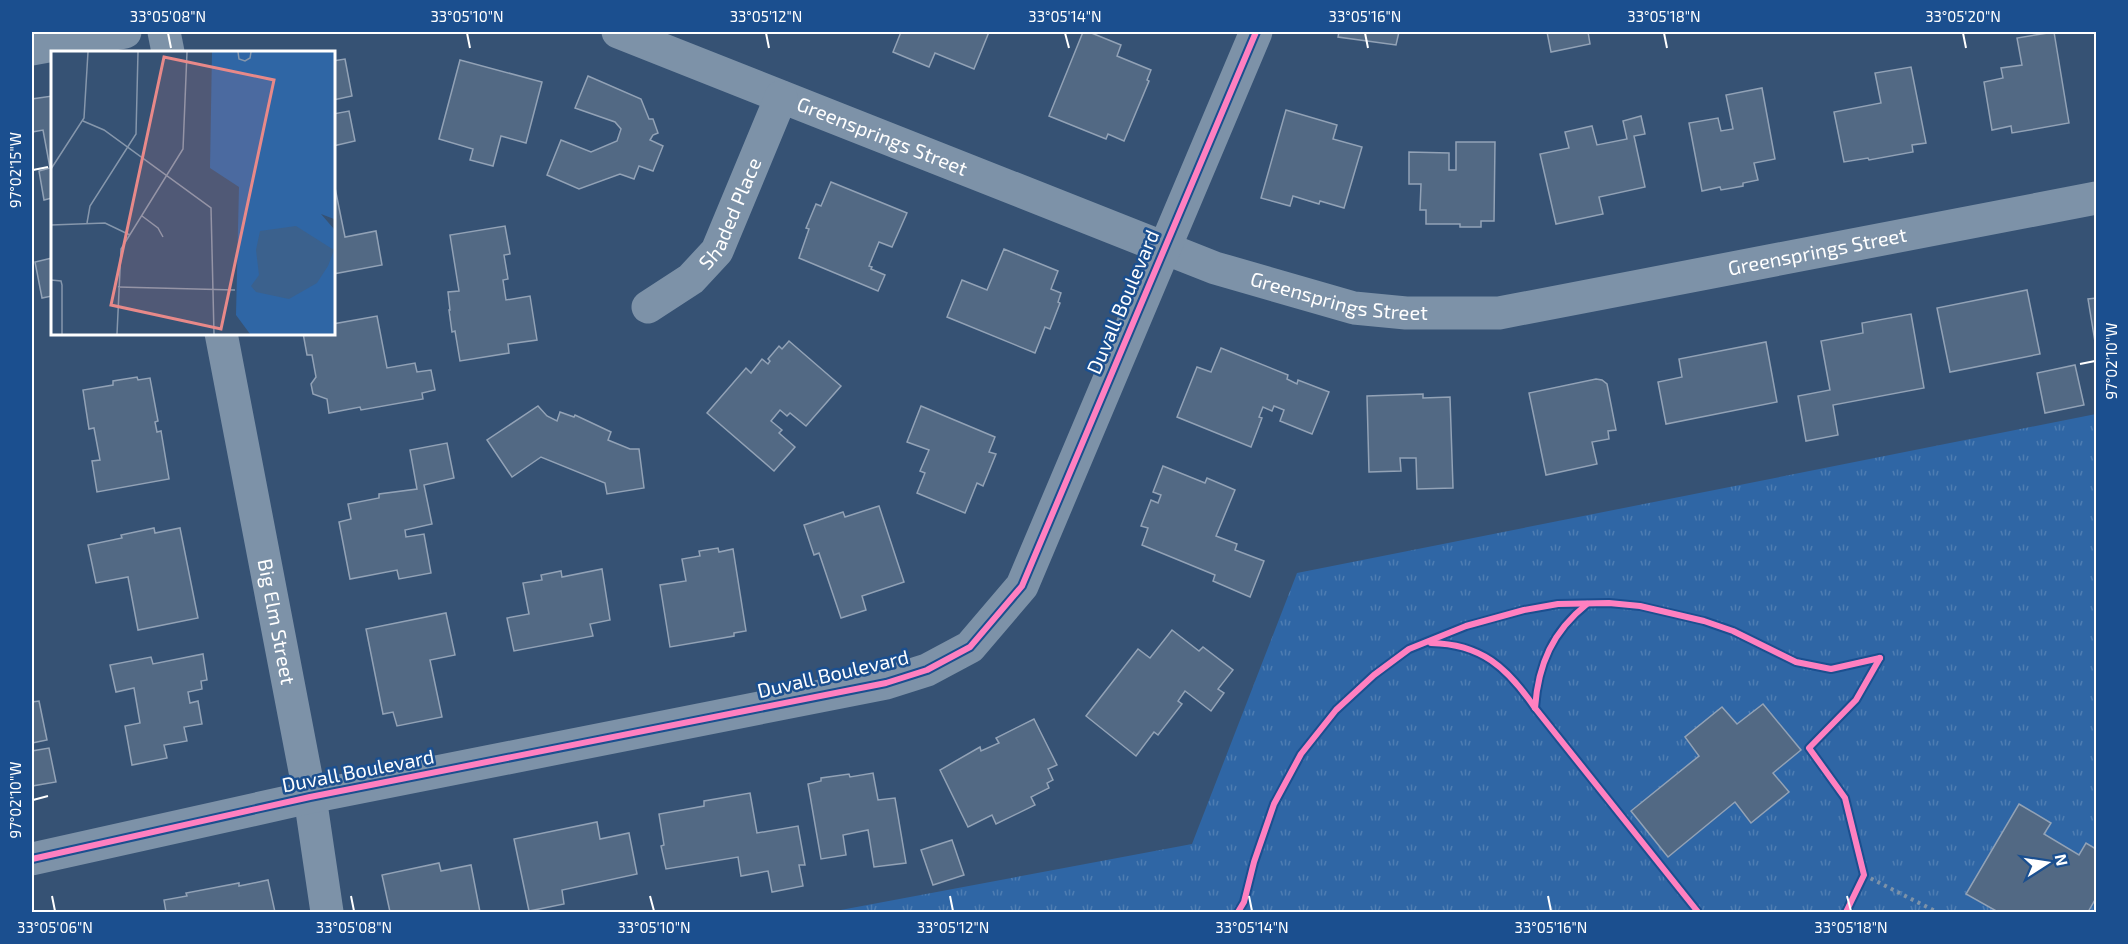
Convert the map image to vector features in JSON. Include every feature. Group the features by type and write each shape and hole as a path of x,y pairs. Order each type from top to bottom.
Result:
{"street":[{"path":"32,49 125,32"},
{"path":"164,32 168,51"},
{"name":"Greensprings Street","path":"618,32 1215,268 1354,308 1406,313 1499,313 1551,301 2097,198"},
{"name":"Duvall Boulevard","path":"32,859 310,796 886,683 927,670 970,647 1022,586 1256,32"},
{"name":"Shaded Place","path":"648,307 691,279 717,251 781,97"},
{"name":"Big Elm Street","path":"221,334 310,796 327,912"}],"path":[{"path":"1859,884 1864,875 1861,864"},
{"path":"1864,875 1937,912"}],"green space":[{"path":"2096,414 2096,912 830,912 1192,844 1297,573"}],"building":[{"path":"901,32 989,32 974,69 935,53 929,67 893,52"},
{"path":"1083,32 1089,32 1121,45 1117,56 1151,70 1147,80 1149,81 1124,141 1108,134 1106,139 1049,116"},
{"path":"1339,32 1399,32 1396,45 1338,37"},
{"path":"1547,32 1588,32 1590,44 1551,52"},
{"path":"2054,32 2069,123 2012,133 2011,126 1992,130 1984,82 2003,78 2001,68 2022,65 2017,38"},
{"path":"345,59 352,96 334,100 334,61"},
{"path":"460,60 542,82 526,143 501,136 493,166 470,160 473,149 439,139"},
{"path":"1911,67 1926,143 1912,145 1913,152 1844,162 1834,112 1881,103 1875,73"},
{"path":"588,76 641,99 658,133 650,140 663,146 653,171 639,166 634,179 620,174 579,189 547,175 561,140 591,152 617,141 621,129 615,122 575,108"},
{"path":"1762,88 1775,159 1754,163 1758,180 1743,183 1743,186 1702,191 1689,123 1718,118 1721,131 1733,129 1726,95"},
{"path":"51,96 51,198 44,200 39,171 50,168 43,130 32,132 32,99"},
{"path":"1286,110 1337,125 1333,139 1362,147 1344,208 1320,201 1319,204 1293,196 1290,206 1261,198"},
{"path":"349,111 355,141 334,146 334,114"},
{"path":"1641,116 1645,134 1634,136 1645,187 1599,197 1603,214 1556,224 1540,154 1569,148 1565,132 1592,126 1597,145 1627,139 1623,121"},
{"path":"1456,142 1495,142 1494,221 1481,221 1481,227 1460,227 1460,224 1426,224 1426,210 1420,210 1421,184 1409,184 1409,152 1449,153 1449,170 1456,170"},
{"path":"831,182 907,213 892,247 879,242 869,266 885,275 878,291 799,258 809,229 806,228 816,204 821,206"},
{"path":"334,183 345,237 376,231 382,265 334,274"},
{"path":"505,226 510,254 504,255 508,279 503,280 506,300 530,296 537,340 508,344 509,353 460,361 449,310 448,292 459,291 450,235"},
{"path":"1004,249 1058,271 1051,289 1061,293 1058,302 1060,303 1050,329 1045,327 1035,353 947,317 962,280 987,290"},
{"path":"51,258 51,296 42,298 35,262"},
{"path":"2027,290 2040,354 1950,372 1937,308"},
{"path":"2096,298 2096,348 2088,299"},
{"path":"1911,314 1924,388 1833,405 1838,435 1806,441 1798,396 1830,390 1821,341 1863,333 1862,323"},
{"path":"377,316 387,368 415,363 417,372 431,370 435,390 422,393 423,399 329,413 327,399 313,394 311,384 316,377 312,355 307,355 303,334 334,334 334,324"},
{"path":"789,341 841,386 806,426 790,413 787,416 780,410 771,421 782,430 779,433 795,447 774,471 707,413 746,368 751,373 762,359 768,364 770,361 768,359 779,346 782,349"},
{"path":"1766,342 1777,402 1666,424 1658,382 1682,377 1679,359"},
{"path":"1221,348 1288,375 1287,379 1297,384 1298,380 1329,392 1312,434 1280,421 1284,410 1274,406 1272,411 1263,407 1259,417 1262,418 1251,447 1177,417 1197,367 1211,372"},
{"path":"2075,365 2084,405 2045,413 2037,373"},
{"path":"137,377 138,380 150,378 158,421 155,422 157,432 161,431 169,479 97,492 92,461 100,460 94,428 89,429 83,390 113,385 113,381"},
{"path":"1596,379 1607,384 1616,430 1608,431 1609,439 1592,442 1597,464 1546,475 1529,393"},
{"path":"1423,394 1423,398 1450,397 1453,488 1417,489 1416,458 1400,458 1401,471 1369,472 1367,396"},
{"path":"538,406 547,416 557,421 560,412 574,417 575,415 611,432 608,440 630,449 639,449 644,488 607,494 605,483 541,457 512,477 487,440"},
{"path":"921,406 995,437 989,452 996,454 983,486 977,483 965,513 917,493 925,473 920,471 929,450 907,442"},
{"path":"447,443 454,478 424,485 432,524 405,530 406,537 424,534 431,573 399,579 397,570 350,579 339,522 351,519 348,504 379,498 379,494 417,489 410,450"},
{"path":"1163,466 1205,483 1207,478 1235,490 1216,536 1237,544 1235,550 1264,561 1250,597 1213,581 1215,575 1142,545 1148,528 1141,526 1151,500 1158,503 1161,495 1153,492"},
{"path":"879,506 904,582 862,596 866,610 841,618 819,553 814,555 804,525 843,512 845,517"},
{"path":"154,528 155,533 180,528 198,618 138,630 128,577 96,583 88,545"},
{"path":"718,548 719,552 733,549 746,631 734,633 734,636 670,647 660,585 686,581 682,559 700,556 699,551"},
{"path":"602,569 610,620 590,624 593,636 514,651 507,618 529,614 523,583 542,580 541,575 561,571 562,577"},
{"path":"446,613 455,655 430,660 442,717 397,726 393,712 383,714 366,629"},
{"path":"1172,630 1199,651 1203,647 1233,670 1218,689 1224,693 1211,711 1185,691 1178,701 1182,704 1158,735 1154,732 1136,756 1086,716 1138,649 1150,658"},
{"path":"203,654 207,680 201,681 202,689 188,692 190,703 198,701 202,724 184,727 187,741 164,745 167,758 132,765 125,726 140,723 134,688 116,692 110,665 151,657 153,664"},
{"path":"39,701 47,740 32,743 32,702"},
{"path":"1763,704 1801,750 1773,773 1789,792 1751,823 1735,802 1668,857 1631,811 1699,756 1685,737 1722,707 1737,724"},
{"path":"1034,719 1057,765 1048,769 1053,780 1047,783 1049,788 1031,797 1035,805 996,824 992,815 968,827 940,770 980,747 981,751 999,743 996,738"},
{"path":"49,748 56,782 32,786 32,751"},
{"path":"873,773 878,800 895,798 906,863 874,867 868,830 843,835 846,855 821,859 808,784 821,781 821,778"},
{"path":"750,793 757,833 798,826 805,865 799,865 803,886 772,892 768,871 741,876 738,857 666,869 661,846 664,845 659,814 704,806 704,801"},
{"path":"2019,804 2051,823 2044,834 2079,855 2086,843 2096,849 2096,898 2088,912 1998,912 1966,894"},
{"path":"597,822 600,839 629,833 637,874 562,890 564,904 529,911 514,839"},
{"path":"952,840 964,875 933,885 921,850"},
{"path":"439,863 441,871 471,865 480,912 390,912 382,875"},
{"path":"268,880 275,912 166,912 164,900 187,896 186,893"}],"cycle path":[{"path":"32,859 310,797 886,683 927,670 970,647 1022,586 1256,32"},
{"path":"1238,912 1244,902 1254,862 1274,804 1301,754 1336,710 1374,675 1409,649 1466,626 1524,610 1558,604 1609,603 1640,606 1704,621 1733,631 1796,662 1831,669 1880,658"},
{"path":"1535,708 1540,677 1549,650 1565,625 1587,604"},
{"path":"1431,643 1449,644 1478,653 1491,660 1514,681 1698,912"},
{"path":"1846,912 1864,875 1845,798 1809,748 1856,700 1880,658"}]}
